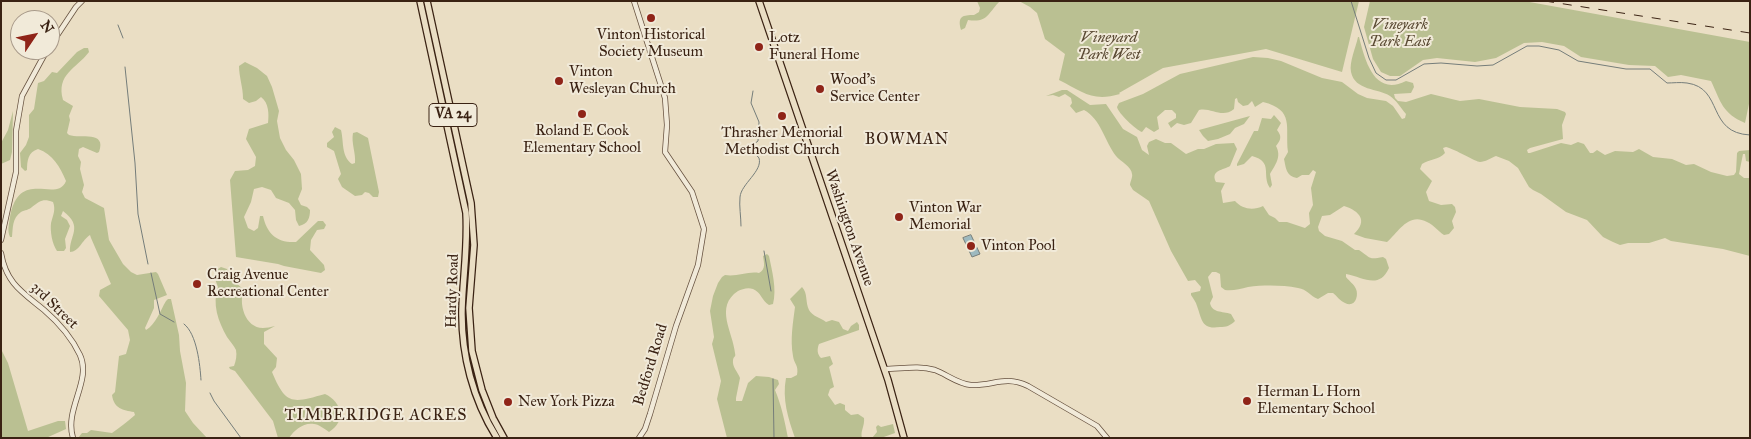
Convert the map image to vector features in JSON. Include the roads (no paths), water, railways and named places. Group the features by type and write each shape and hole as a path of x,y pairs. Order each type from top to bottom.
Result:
{"main road":[{"name":"Hardy Road","path":"420,1 464,199 467,229 462,311 465,350 476,395 483,413 497,438"},
{"name":"Hardy Road","path":"427,1 470,191 474,230 469,308 472,351 484,397 504,438"},
{"name":"Washington Avenue","path":"759,1 884,369 904,436"}],"street":[{"path":"60,31 82,1"},
{"name":"Bedford Road","path":"634,1 665,98 667,125 665,152 692,192 703,224 704,233 700,258 685,299 645,429 639,438"},
{"path":"1,240 16,172 16,131 22,96 42,60"},
{"name":"3rd Street","path":"1,253 11,280 21,292 44,310 62,329 82,360 82,377 71,420 73,438"},
{"path":"884,369 929,369 969,385 1004,380 1016,381 1028,386 1096,426 1107,438"}],"water":[{"name":"Vinton Pool","path":"971,235 980,254 972,257 963,238"}],"waterway":[{"path":"1351,1 1369,58 1376,73 1386,80 1396,80 1424,64 1493,65 1527,46 1539,46 1559,50 1578,61 1626,69 1650,69 1667,83 1687,83 1699,87 1712,101 1720,119 1727,127 1736,132 1750,135"},
{"path":"118,25 123,38"},
{"path":"125,67 135,163 138,214 148,264"},
{"path":"741,226 741,192 755,173 759,163 759,158 750,151 750,147 758,141 759,122 751,103 753,91"},
{"path":"764,251 771,291"},
{"path":"151,273 160,314 174,322"},
{"path":"184,324 195,342 201,380"},
{"path":"773,379 774,438"},
{"path":"210,393 241,438"}],"railway":[{"path":"1545,1 1750,33"}],"place":[{"name":"Vinton Historical Society Museum","path":"651,18"},
{"name":"Lotz Funeral Home","path":"759,47"},
{"name":"Vinton Wesleyan Church","path":"559,81"},
{"name":"Wood's Service Center","path":"820,89"},
{"name":"Roland E Cook Elementary School","path":"582,114"},
{"name":"Thrasher Memorial Methodist Church","path":"782,116"},
{"name":"Vinton War Memorial","path":"899,217"},
{"name":"Vinton Pool","path":"971,246"},
{"name":"Craig Avenue Recreational Center","path":"197,284"},
{"name":"Herman L Horn Elementary School","path":"1247,401"},
{"name":"New York Pizza","path":"508,402"}],"district":[{"name":"BOWMAN","path":"907,140"},
{"name":"TIMBERIDGE ACRES","path":"376,416"}],"park label":[{"name":"Vineyark Park East","path":"1400,34"},
{"name":"Vineyard Park West","path":"1109,46"}]}
